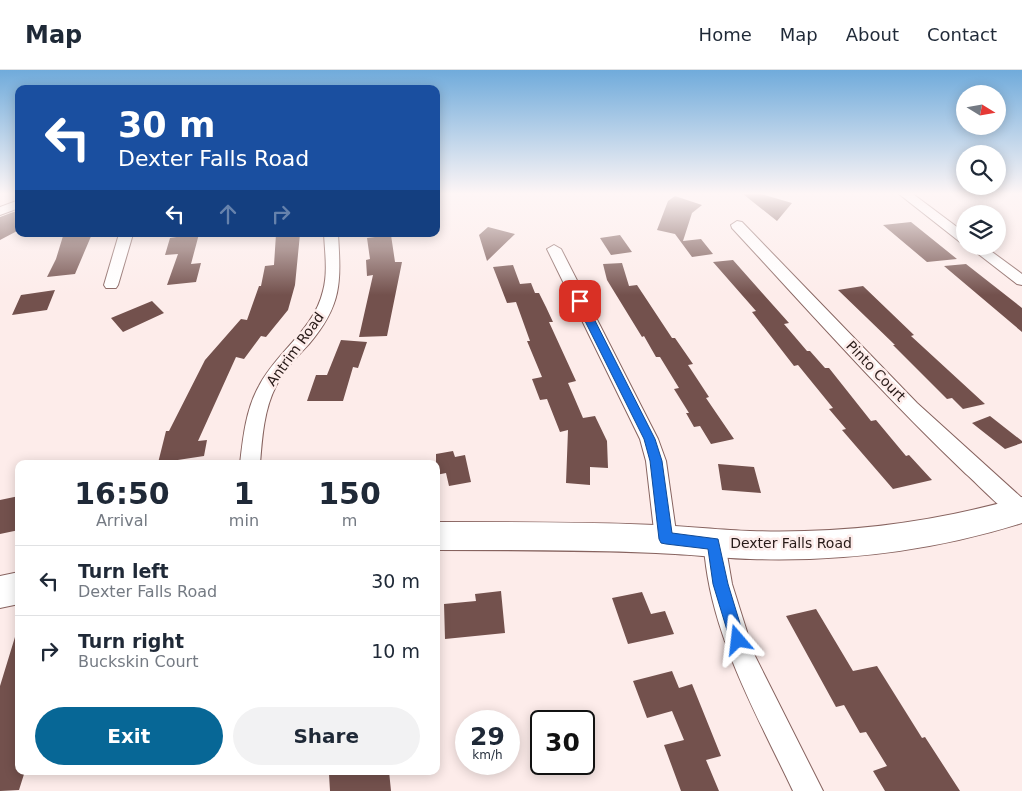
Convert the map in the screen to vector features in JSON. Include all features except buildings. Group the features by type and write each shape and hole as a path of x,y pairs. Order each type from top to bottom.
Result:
{"street":[{"name":"Pinto Court","path":"739,228 880,377 981,477 1022,510"},
{"path":"111,285 125,237"},
{"name":"Antrim Road","path":"251,460 258,406 267,386 277,370 307,335 326,307 331,292 332,280 331,237"},
{"path":"554,249 650,439 656,461 666,539"},
{"path":"987,255 1022,281"},
{"name":"Dexter Falls Road","path":"440,536 666,539 714,543 829,545 906,539 960,528 1022,510"},
{"path":"714,543 720,584 744,658 808,791"},
{"path":"0,592 15,589"}],"route":[{"path":"580,301 650,439 656,461 666,539 714,543 720,584 738,640"}]}
